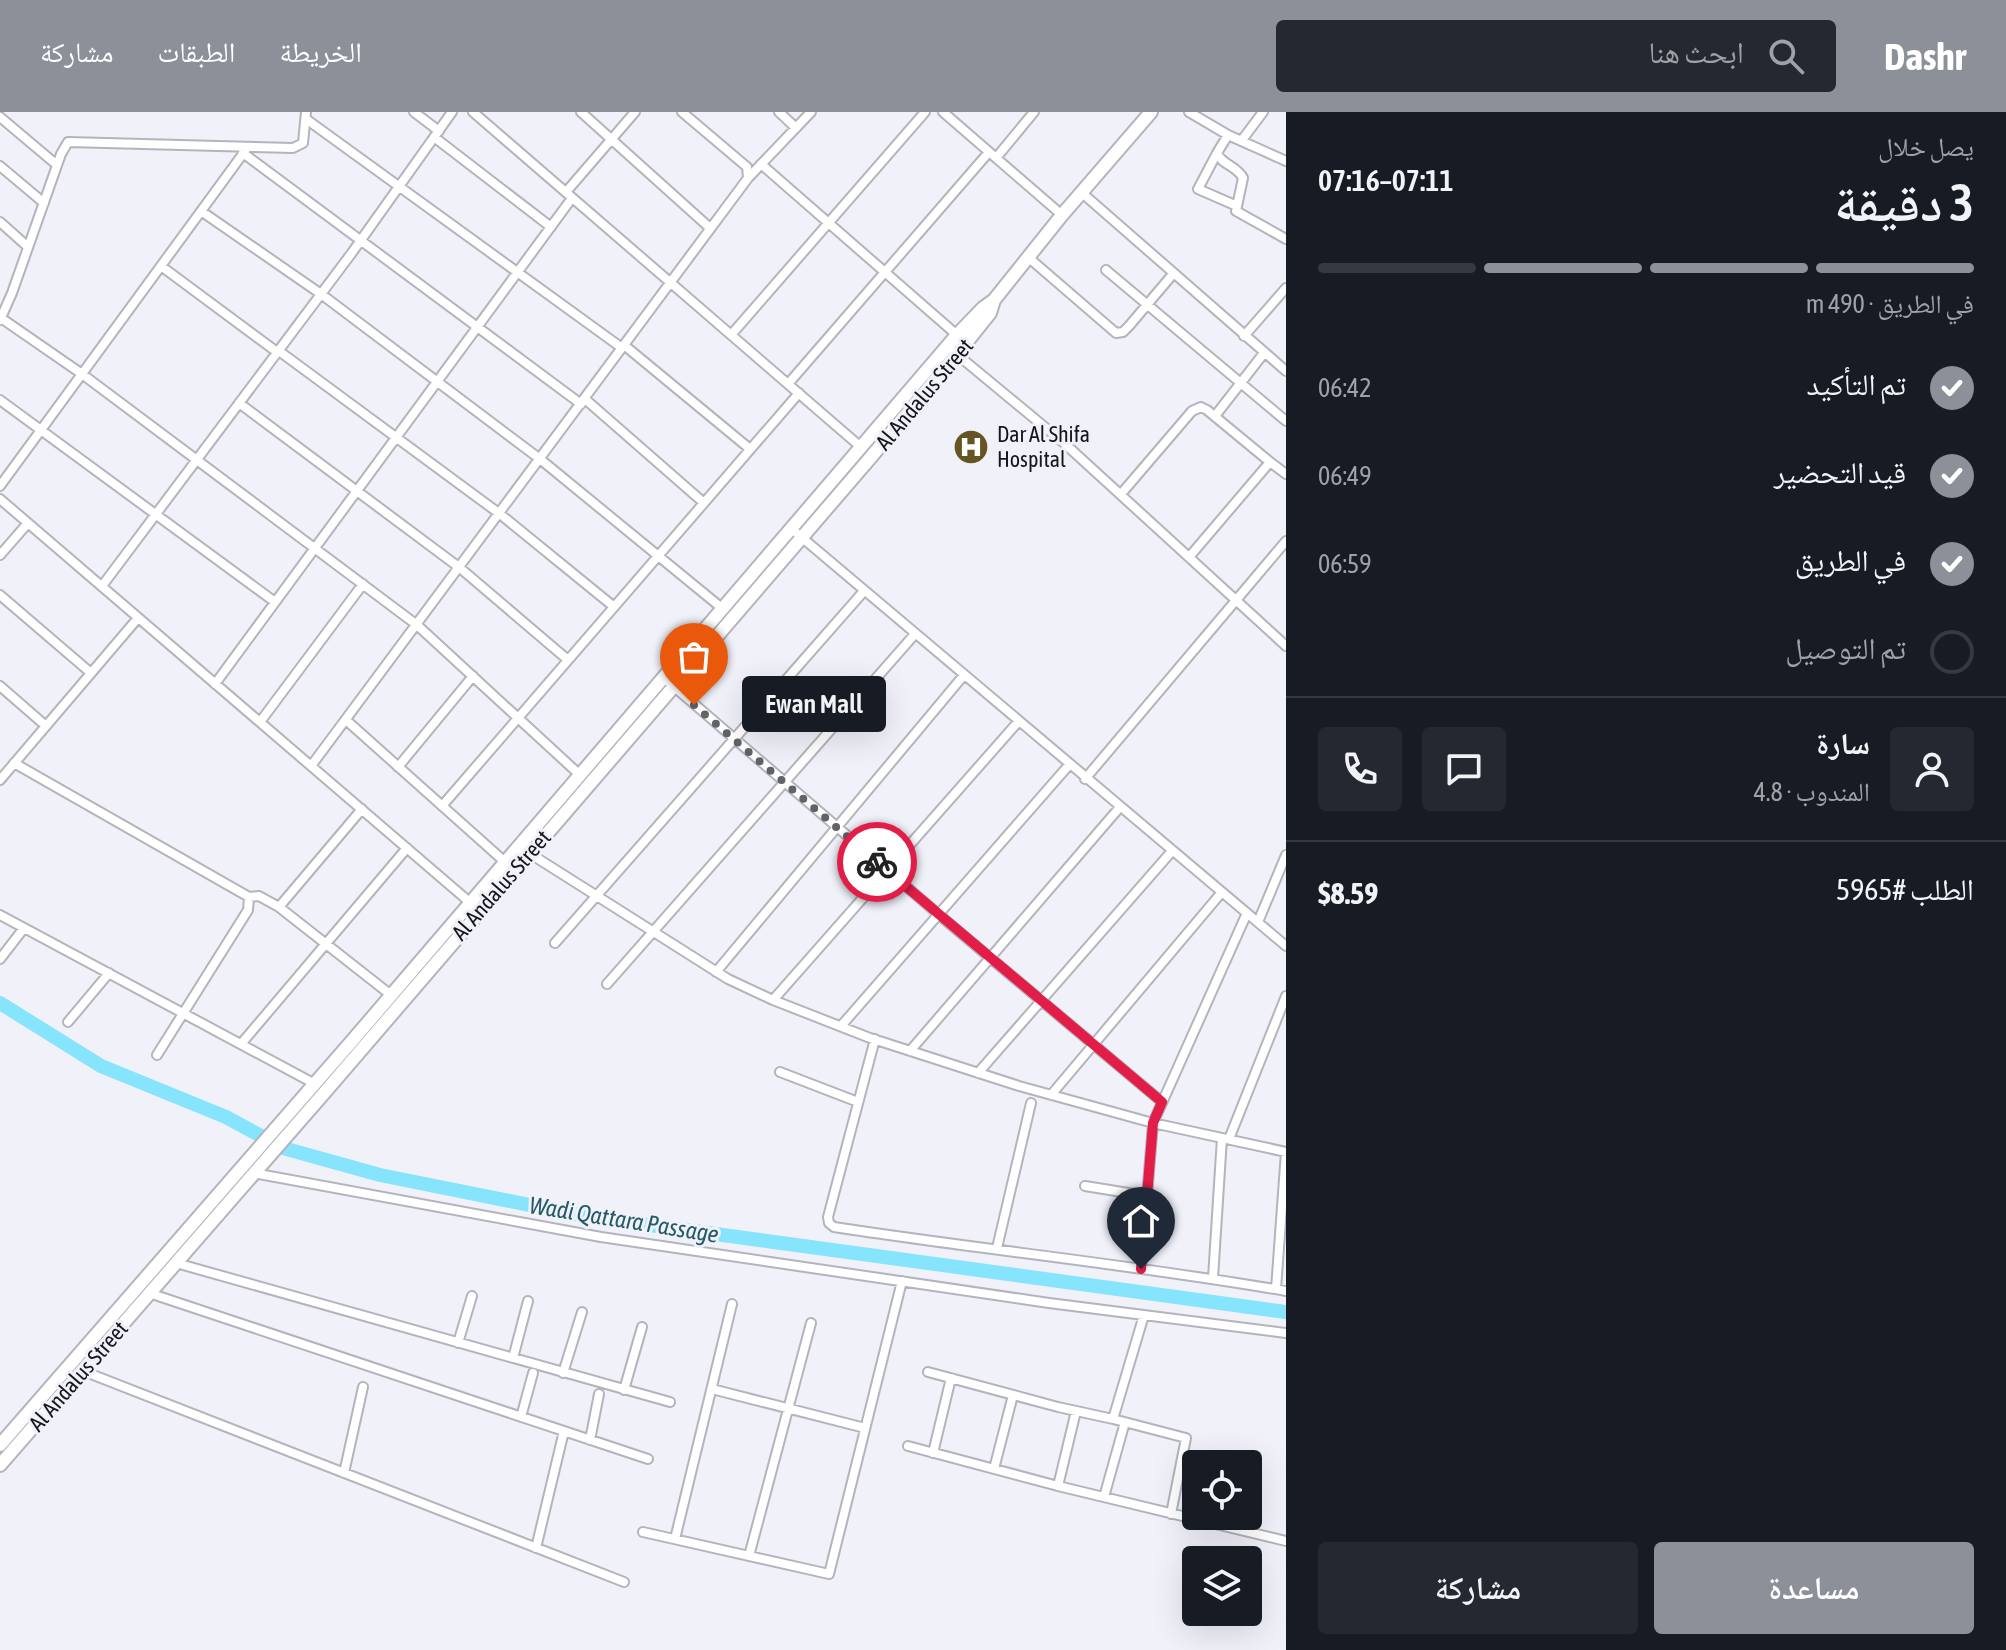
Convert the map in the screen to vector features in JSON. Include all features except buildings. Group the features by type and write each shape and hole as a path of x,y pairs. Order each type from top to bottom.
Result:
{"main road":[{"name":"Al Andalus Street","path":"278,1135 315,1084 391,995 474,906 529,853 668,682 952,351 957,335 994,300 1081,192 1151,112"},
{"name":"Al Andalus Street","path":"0,1445 278,1135 474,906 505,862 580,775 668,682 723,609 797,534 862,448 990,313 994,300"},
{"name":"Al Andalus Street","path":"0,1465 253,1173 261,1154"}],"street":[{"path":"414,112 436,134 551,227"},
{"path":"102,586 321,294 452,112"},
{"path":"473,112 862,448"},
{"path":"581,112 710,228"},
{"path":"215,684 519,272 569,195 635,112"},
{"path":"682,112 747,167 748,178"},
{"path":"779,112 796,128"},
{"path":"311,766 748,178 811,112"},
{"path":"731,335 925,112"},
{"path":"944,112 1062,215"},
{"path":"788,384 885,272 1034,112"},
{"path":"1189,112 1228,135 1286,161"},
{"path":"1242,140 1263,112"},
{"path":"1,115 57,165"},
{"path":"306,116 305,138 299,146 246,150 74,140 66,145 0,319 82,374 417,625 580,775"},
{"path":"306,116 623,346 750,449"},
{"path":"1228,135 1198,189 1237,206"},
{"path":"0,486 246,150"},
{"path":"246,150 478,328 583,401 704,503"},
{"path":"1217,153 1243,178 1236,211 1239,215 1286,239"},
{"path":"761,164 957,335"},
{"path":"0,166 44,203"},
{"path":"1081,192 1286,371"},
{"path":"201,211 321,294 540,459 723,609"},
{"path":"0,222 28,247"},
{"path":"1029,258 1116,333 1123,332 1173,274"},
{"path":"161,266 500,514 613,606"},
{"path":"1106,270 1286,421"},
{"path":"1244,336 1286,288"},
{"path":"952,351 1121,494 1286,646"},
{"path":"1215,416 1264,353"},
{"path":"442,806 799,393"},
{"path":"0,400 275,602"},
{"path":"239,403 460,568 568,660"},
{"path":"1121,494 1192,411 1201,407 1286,474"},
{"path":"1190,556 1270,462"},
{"path":"0,499 474,906"},
{"path":"0,555 28,523"},
{"path":"797,534 1286,946"},
{"path":"1085,779 1286,541"},
{"path":"1276,552 1286,560"},
{"path":"260,722 363,584"},
{"path":"555,943 598,898 864,591"},
{"path":"0,595 91,673"},
{"path":"1,777 138,618"},
{"path":"607,984 915,634"},
{"path":"716,972 964,675"},
{"path":"398,767 473,676"},
{"path":"668,682 1162,1102"},
{"path":"0,686 46,726"},
{"path":"346,720 505,862"},
{"path":"773,1000 1018,722"},
{"path":"14,763 249,897 259,896 279,907 391,995"},
{"path":"841,1026 1069,765"},
{"path":"910,1051 1120,807"},
{"path":"279,907 362,809"},
{"path":"241,1044 407,848"},
{"path":"978,1073 1172,851"},
{"path":"529,853 716,972 773,1000 910,1051 1051,1095 1153,1123 1286,1152 1281,1290 834,1227 828,1217 875,1039"},
{"path":"1258,922 1286,855"},
{"path":"1051,1095 1222,892"},
{"path":"157,1055 248,910 249,897"},
{"path":"1141,1269 1153,1123 1247,913"},
{"path":"0,915 315,1084"},
{"path":"0,959 24,928"},
{"path":"68,1022 109,973"},
{"path":"1213,1278 1225,1139 1286,996"},
{"path":"780,1072 858,1102"},
{"path":"997,1248 1031,1103"},
{"path":"253,1173 601,1237 1286,1333"},
{"path":"1085,1186 1147,1196"},
{"path":"176,1263 670,1402"},
{"path":"643,1532 829,1574 902,1281"},
{"path":"149,1293 648,1459"},
{"path":"458,1343 472,1296"},
{"path":"513,1358 528,1301"},
{"path":"675,1539 732,1304"},
{"path":"563,1373 582,1312"},
{"path":"1113,1419 1144,1315"},
{"path":"749,1556 811,1323"},
{"path":"624,1390 642,1327"},
{"path":"83,1371 624,1582"},
{"path":"928,1372 1186,1438 1171,1514"},
{"path":"521,1417 533,1373"},
{"path":"933,1453 951,1378"},
{"path":"344,1473 363,1387"},
{"path":"712,1389 865,1428"},
{"path":"590,1440 599,1394"},
{"path":"994,1469 1013,1395"},
{"path":"1058,1486 1076,1411"},
{"path":"1104,1497 1125,1422"},
{"path":"536,1548 564,1431"},
{"path":"908,1446 1286,1541"}],"waterway":[{"name":"Wadi Qattara Passage","path":"0,1003 101,1066 226,1117 283,1148 380,1175 584,1216 1286,1312"}],"way so far":[{"path":"694,705 877,862"}],"place":[{"name":"Dar Al Shifa Hospital","path":"971,447"},
{"name":"Ewan Mall","path":"694,705"}],"route":[{"path":"877,862 1162,1102 1153,1123 1141,1269"}]}
